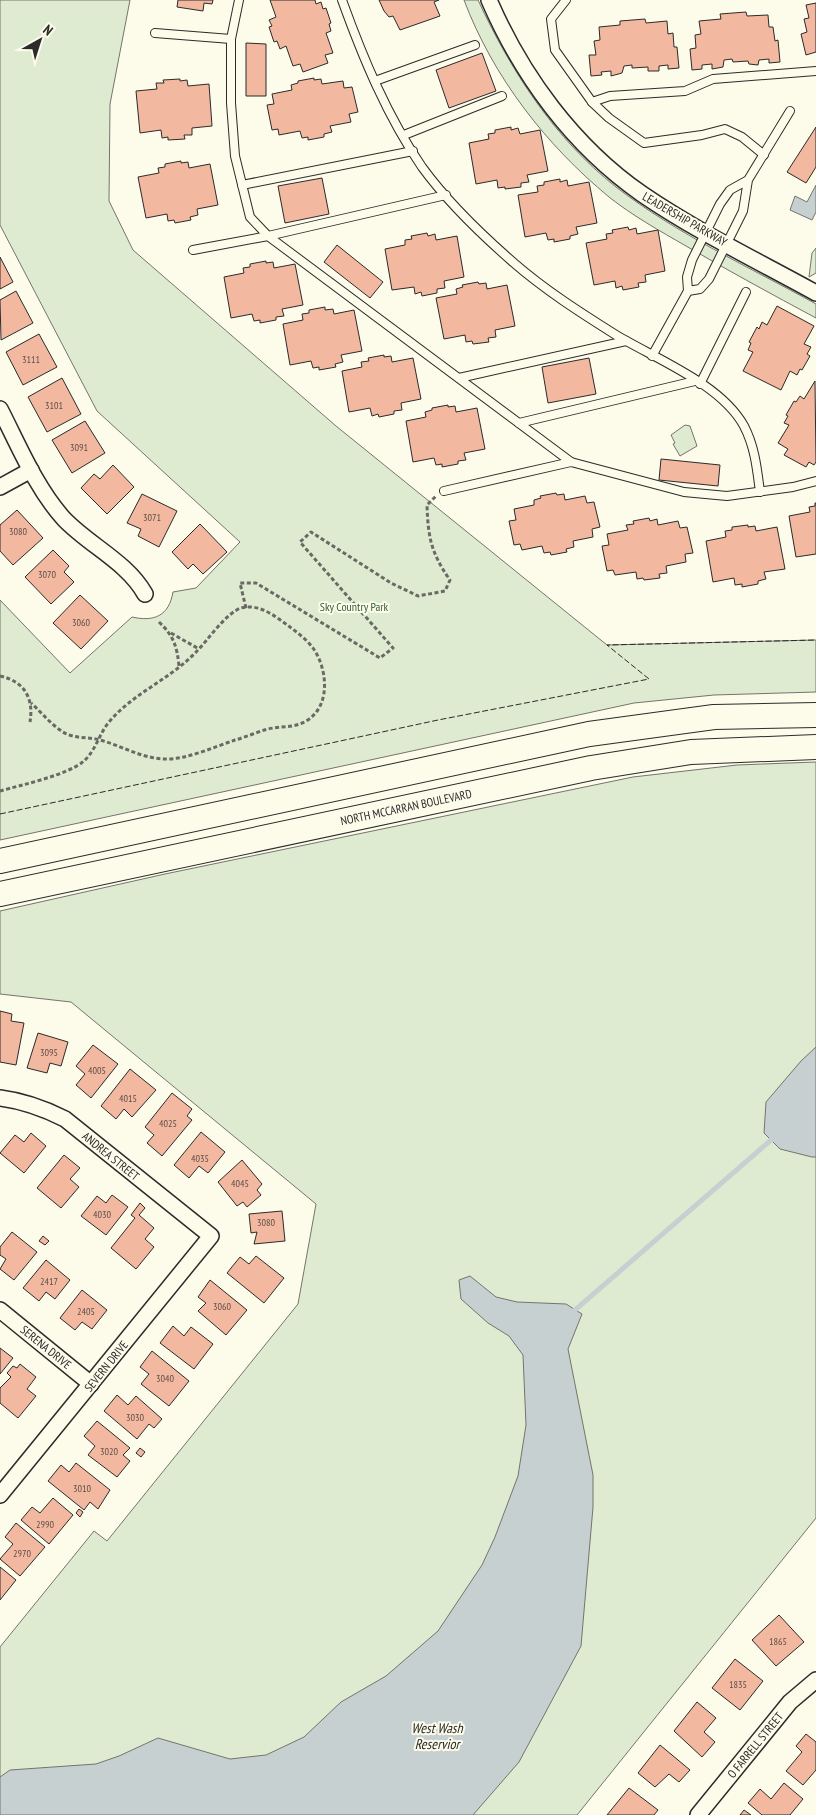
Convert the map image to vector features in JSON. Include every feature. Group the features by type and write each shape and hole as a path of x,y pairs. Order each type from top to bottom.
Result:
{"main road":[{"path":"0,861 589,734 714,717 816,715"},
{"name":"NORTH MCCARRAN BOULEVARD","path":"0,894 600,766 691,752 816,747"}],"street":[{"name":"LEADERSHIP PARKWAY","path":"490,0 503,31 534,82 561,119 588,148 640,193 707,233 816,292"},
{"path":"0,409 31,470 63,517 84,538 125,567 137,580 145,594"},
{"path":"0,486 31,470"},
{"name":"ANDREA STREET","path":"0,1098 18,1100 42,1107 64,1119 211,1236"},
{"name":"SEVERN DRIVE","path":"0,1495 211,1236"},
{"name":"SERENA DRIVE","path":"0,1310 91,1384"},
{"name":"O FARRELL STREET","path":"698,1815 790,1702 816,1680"}],"lane":[{"path":"239,0 232,39 231,103 235,156 250,217 268,236 571,462 684,492 727,496 793,487 816,480"},
{"path":"342,0 375,81 413,152 446,195 514,263 570,305 626,341 719,396 743,425 754,452 760,492"},
{"path":"566,0 551,20 555,50 592,102 609,118 644,143 702,136 725,130 742,137 764,155"},
{"path":"155,33 232,39"},
{"path":"375,81 475,45"},
{"path":"592,102 610,96 685,92 713,79 816,71"},
{"path":"404,135 502,96"},
{"path":"688,291 700,289 709,279 743,211 748,180 790,111"},
{"path":"242,185 413,152"},
{"path":"652,356 688,291 686,277 720,204 730,190 748,180"},
{"path":"193,250 268,236 446,195"},
{"path":"519,424 698,382 746,292"},
{"path":"458,378 626,341"},
{"path":"444,491 571,462"}],"path":[{"path":"246,608 240,583 256,583 380,658 393,648 300,542 311,532 391,583 418,596 445,590 450,580 436,559 428,535 428,505 444,491"},
{"path":"0,791 48,777 82,762 94,750 99,740 108,723 123,708 179,667 199,649 233,612 246,608 258,608 275,616 298,632 314,648 322,666 326,687 322,702 315,714 306,722 268,729 195,752 165,759 135,754 99,740 76,738 60,730 31,704"},
{"path":"159,622 170,633 177,644 179,667"},
{"path":"170,633 199,649"},
{"path":"0,676 20,684 27,692 31,704 30,722"}],"green space":[{"name":"Sky Country Park","path":"0,0 130,0 110,104 109,201 133,250 336,426 607,645 816,640 816,692 714,695 634,703 0,840 0,600 70,673 132,617 154,618 168,607 173,592 196,588 240,542 97,411 0,225"},
{"path":"464,0 478,0 505,52 536,102 573,147 594,168 639,204 688,235 816,304 816,318 718,265 647,223 618,204 586,177 543,132 506,82 490,56"},
{"path":"816,248 816,273 809,277 812,253"},
{"path":"685,425 690,426 697,446 680,456 673,444 675,443 671,435"},
{"path":"816,762 816,1518 577,1815 0,1815 0,1647 94,1531 107,1541 298,1304 316,1204 71,1002 0,994 0,911 165,874 633,777 737,765"}],"water":[{"path":"816,185 816,212 812,220 790,210 795,196 807,202"},
{"path":"816,1047 816,1157 812,1157 780,1149 764,1133 766,1102 801,1061"},
{"name":"West Wash Reservior","path":"470,1276 496,1297 517,1302 566,1304 582,1314 568,1349 593,1475 593,1507 581,1646 519,1762 473,1815 0,1815 0,1777 10,1770 96,1764 119,1756 158,1738 230,1759 266,1755 304,1737 341,1702 386,1676 438,1631 482,1565 495,1537 518,1476 526,1425 523,1355 509,1336 488,1323 461,1299 459,1280"}],"building":[{"path":"178,0 213,0 212,4 204,3 203,11 177,7"},
{"path":"270,0 315,0 316,4 321,2 323,9 326,8 331,23 329,24 331,31 326,33 333,53 325,55 328,63 303,72 300,64 293,66 286,46 280,49 277,41 274,42 269,27 272,26 269,20 276,17"},
{"path":"379,0 439,0 434,2 440,16 400,30 393,16 389,17"},
{"path":"816,3 816,52 806,55 801,34 807,32 804,19 809,18 806,5"},
{"path":"746,12 747,16 768,15 769,27 773,27 775,41 778,40 780,62 769,63 769,59 759,60 758,65 749,64 748,61 733,62 732,59 724,60 723,67 712,69 712,64 702,65 702,69 692,70 690,49 696,48 695,35 701,34 699,21 721,19 720,14"},
{"path":"645,19 646,23 667,21 668,34 673,33 674,47 677,47 679,68 668,69 668,65 659,66 659,71 648,71 648,67 632,68 632,65 624,66 622,73 611,76 611,71 601,72 602,75 591,76 589,55 596,55 594,41 600,40 599,27 620,25 620,21"},
{"path":"246,43 266,44 266,96 246,96"},
{"path":"482,53 496,91 449,108 436,70"},
{"path":"314,78 314,80 321,79 322,84 343,81 344,88 352,87 358,112 349,114 351,122 330,126 332,132 324,134 324,137 308,140 308,137 302,138 300,131 279,135 278,129 272,130 267,105 274,104 272,94 292,90 291,85 298,83 298,81"},
{"path":"180,79 180,81 187,80 188,86 209,84 212,126 192,128 192,135 184,135 185,139 168,140 168,137 162,138 161,130 140,133 136,91 157,89 156,83 164,83 163,80"},
{"path":"511,127 511,130 518,128 520,134 540,130 548,171 527,175 529,182 521,183 521,187 498,188 497,180 476,184 469,143 489,139 488,134 495,133 495,130"},
{"path":"816,127 816,167 806,183 787,172"},
{"path":"181,161 181,163 188,162 189,168 210,164 218,205 197,209 198,215 190,217 191,220 175,223 174,220 168,221 167,214 146,218 138,177 159,173 158,168 165,167 165,164"},
{"path":"322,178 329,214 285,223 278,186"},
{"path":"560,179 560,182 567,180 568,186 589,182 597,223 576,227 578,234 570,236 570,239 554,242 554,239 548,240 546,233 525,237 518,195 538,192 537,186 544,185 544,182"},
{"path":"628,227 629,230 636,228 637,234 658,230 665,271 645,275 646,282 638,283 639,287 623,290 622,286 616,288 615,281 594,285 586,243 607,239 606,234 613,233 612,230"},
{"path":"427,233 428,236 435,234 436,240 457,236 464,277 444,281 445,288 437,289 437,293 422,296 421,292 415,294 414,287 392,290 385,249 405,245 405,240 412,239 411,236"},
{"path":"337,245 383,282 370,298 324,262"},
{"path":"0,257 13,282 0,289"},
{"path":"266,261 266,263 273,262 274,268 295,264 303,305 282,309 284,316 276,317 276,320 260,323 260,320 254,321 252,314 231,318 224,277 244,273 243,268 250,267 250,264"},
{"path":"478,282 479,284 486,283 487,289 507,285 515,326 495,330 496,337 488,338 489,342 473,344 472,341 466,342 465,335 444,339 436,298 457,294 456,289 463,287 462,285"},
{"path":"16,291 33,323 1,340 0,300"},
{"path":"777,306 814,326 804,344 811,347 807,354 810,356 797,375 790,371 781,390 743,371 753,352 748,350 751,343 749,342 762,322 767,325"},
{"path":"325,307 325,310 333,309 334,314 354,310 362,351 341,355 343,362 335,364 336,367 319,370 319,367 313,368 311,361 290,365 283,324 303,320 302,314 309,313 309,310"},
{"path":"39,334 57,367 23,385 6,352"},
{"path":"384,355 384,357 391,356 392,362 413,358 421,399 401,403 402,410 379,417 378,414 372,416 370,408 349,412 342,371 362,367 361,362 369,361 368,358"},
{"path":"589,358 596,394 548,403 542,367"},
{"path":"62,378 81,414 47,432 28,397"},
{"path":"815,381 816,462 814,465 809,462 806,467 784,455 788,449 778,443 789,425 784,423 794,401 796,402 800,396 804,399"},
{"path":"448,405 448,407 455,406 456,412 477,408 485,449 464,453 466,460 458,461 458,464 442,467 442,464 436,465 434,458 413,462 406,421 426,417 425,412 432,410 432,408"},
{"path":"85,421 105,453 72,473 52,440"},
{"path":"661,459 720,465 718,486 659,480"},
{"path":"113,465 134,487 107,514 81,488 94,474 100,479"},
{"path":"556,493 557,495 564,494 565,500 585,496 587,503 594,502 600,527 592,529 593,537 573,541 574,547 566,549 567,552 551,555 550,552 544,553 542,546 522,550 520,544 514,545 509,521 516,520 514,509 534,505 534,500 541,498 540,496"},
{"path":"142,494 177,511 159,547 138,536 141,529 127,523"},
{"path":"815,503 816,554 796,557 789,516 810,512 809,507 815,506"},
{"path":"17,510 43,538 13,565 0,551 0,525"},
{"path":"649,518 650,521 657,519 658,525 678,521 680,528 687,527 693,553 685,554 686,562 666,566 667,573 659,574 660,578 644,580 643,578 637,579 636,572 615,575 613,570 607,571 602,546 609,545 607,534 628,530 626,525 634,524 633,521"},
{"path":"200,524 227,552 203,574 193,564 188,569 172,552"},
{"path":"748,525 748,527 755,526 756,531 777,527 785,569 764,572 766,579 758,581 758,584 742,587 742,584 735,585 734,578 713,582 706,541 726,537 725,531 732,530 732,527"},
{"path":"53,550 69,566 64,572 74,582 51,604 25,577"},
{"path":"80,595 108,621 81,649 53,623"},
{"path":"0,1011 12,1014 11,1021 24,1023 16,1065 0,1062"},
{"path":"38,1033 68,1042 61,1066 50,1063 47,1073 27,1068"},
{"path":"93,1045 118,1064 91,1098 76,1085 85,1074 76,1066"},
{"path":"130,1069 156,1090 132,1117 124,1109 116,1119 101,1106"},
{"path":"172,1093 192,1109 187,1116 192,1120 162,1156 147,1143 154,1135 145,1127"},
{"path":"201,1132 225,1152 208,1173 199,1166 189,1178 174,1165"},
{"path":"31,1133 46,1146 24,1173 0,1153 15,1135 24,1142"},
{"path":"64,1155 80,1168 70,1179 79,1187 61,1208 37,1188"},
{"path":"242,1160 262,1184 257,1190 261,1195 247,1207 243,1202 237,1206 218,1182"},
{"path":"112,1195 128,1207 106,1235 81,1216 97,1196 106,1203"},
{"path":"140,1203 145,1208 139,1215 154,1228 145,1239 154,1247 136,1269 111,1248 135,1218 131,1215"},
{"path":"282,1211 285,1241 254,1244 257,1232 251,1233 249,1214"},
{"path":"12,1232 37,1252 14,1280 0,1269 6,1259 0,1255 0,1247"},
{"path":"43,1236 49,1241 45,1245 39,1241"},
{"path":"256,1256 284,1278 264,1303 227,1273 240,1257 249,1264"},
{"path":"46,1260 70,1280 55,1299 46,1292 39,1301 23,1288"},
{"path":"210,1280 247,1310 226,1335 198,1311 206,1303 198,1297"},
{"path":"82,1290 107,1310 92,1329 82,1322 75,1330 60,1318"},
{"path":"173,1326 184,1336 191,1327 213,1344 194,1369 160,1343"},
{"path":"0,1348 13,1358 0,1374"},
{"path":"152,1351 189,1381 169,1406 141,1384 149,1374 140,1367"},
{"path":"20,1364 36,1377 27,1389 36,1396 18,1418 0,1403 0,1388 11,1377 7,1373 13,1366 17,1368"},
{"path":"117,1395 128,1405 136,1396 162,1419 154,1428 149,1424 137,1439 104,1411"},
{"path":"97,1421 130,1448 123,1455 130,1461 117,1477 88,1455 95,1446 84,1436"},
{"path":"140,1448 145,1452 141,1457 136,1453"},
{"path":"76,1463 110,1490 98,1509 90,1502 84,1510 48,1481 61,1465 69,1472"},
{"path":"53,1498 73,1515 49,1544 21,1520 32,1507 40,1513"},
{"path":"79,1509 83,1512 80,1517 76,1513"},
{"path":"16,1523 45,1547 20,1576 0,1559 13,1544 5,1537"},
{"path":"0,1567 16,1580 0,1600"},
{"path":"779,1615 804,1642 776,1666 752,1640"},
{"path":"735,1659 763,1681 740,1710 712,1688"},
{"path":"697,1702 716,1718 704,1732 715,1742 702,1757 674,1731"},
{"path":"806,1734 816,1742 816,1770 803,1785 786,1771 802,1752 796,1746"},
{"path":"660,1745 690,1770 679,1782 669,1774 655,1787 638,1773"},
{"path":"784,1783 803,1799 790,1815 762,1815 748,1803 760,1789 771,1799"},
{"path":"629,1788 658,1810 654,1815 607,1815"},
{"path":"744,1810 751,1815 740,1815"}],"waterway":[{"path":"575,1310 771,1140"}],"fence":[{"path":"0,814 438,720 649,679 607,645 816,640"}]}
